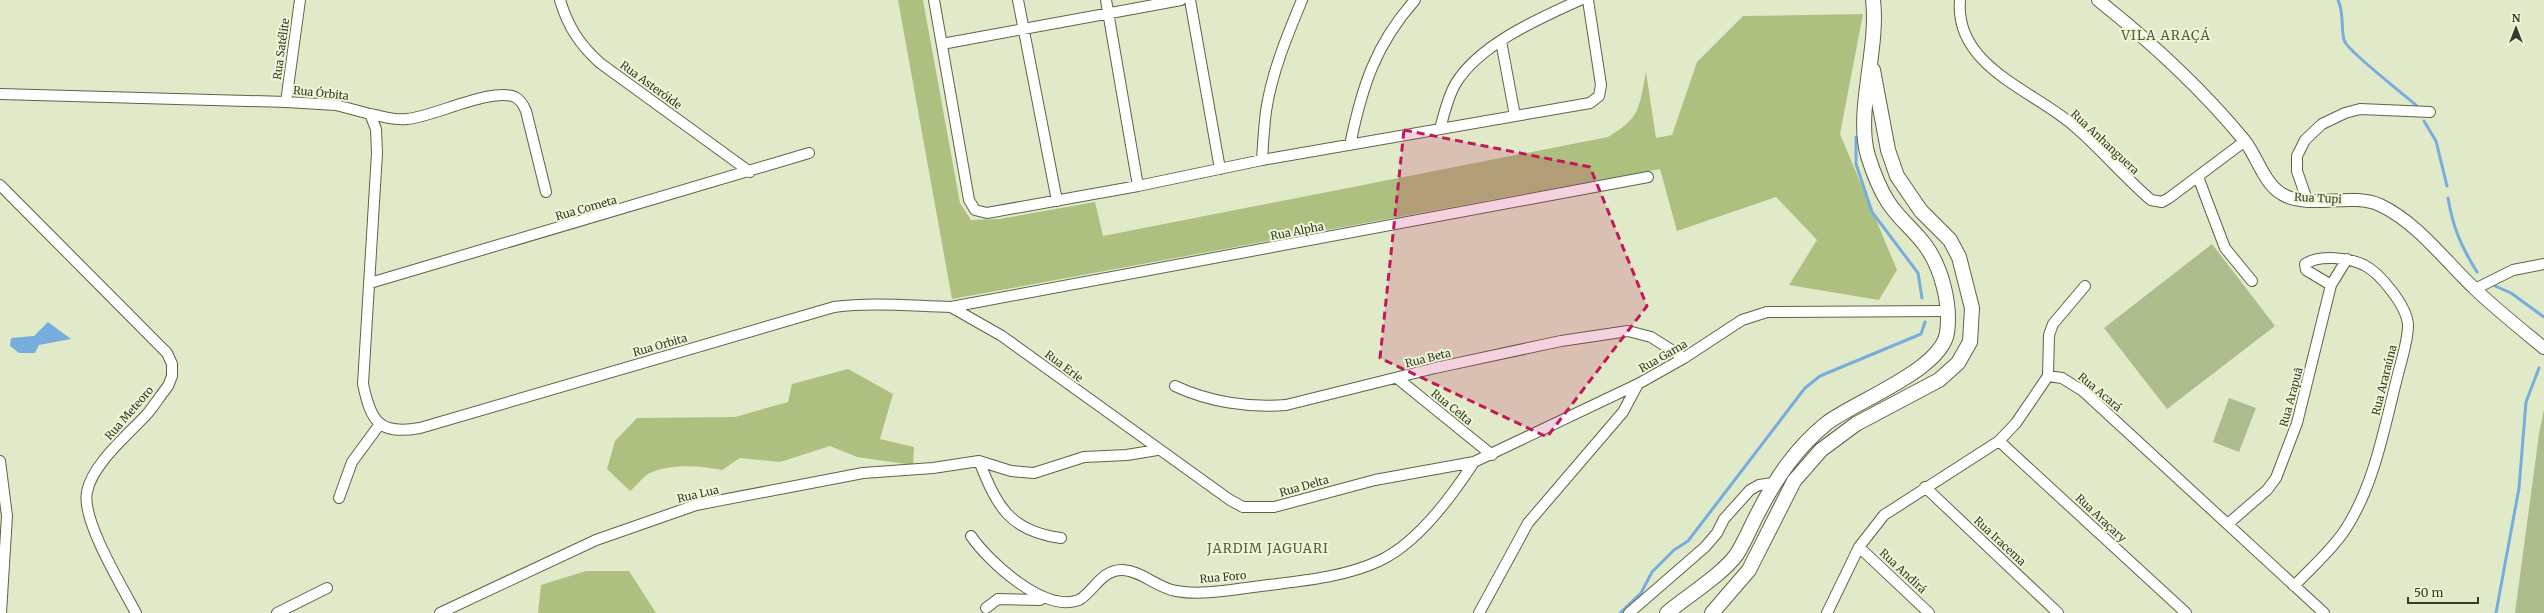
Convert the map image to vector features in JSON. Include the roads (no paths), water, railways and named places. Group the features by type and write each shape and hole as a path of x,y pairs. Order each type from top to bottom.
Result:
{"main road":[{"path":"1667,613 1713,576 1737,553 1773,483 1805,442 1829,422 1908,375 1930,360 1942,345 1946,336 1947,311 1940,274 1924,244 1899,216 1880,190 1868,153 1865,108 1872,63 1874,14 1873,0"},
{"path":"1712,613 1731,594 1749,570 1794,481 1821,450 1856,424 1939,380 1958,363 1970,342 1972,308 1959,257 1950,240 1921,211 1897,176 1888,150 1881,100 1872,63"},
{"path":"1940,274 1950,266 1962,269"},
{"path":"1946,336 1953,346 1962,346 1970,342"},
{"path":"1713,576 1725,579 1731,594"}],"street":[{"name":"Rua Satélite","path":"286,102 300,0"},
{"name":"Rua Asteróide","path":"560,0 571,31 586,50 600,63 750,172"},
{"path":"934,0 971,206 987,213 1138,186 1262,160 1590,103 1599,96 1601,85 1588,0"},
{"path":"1018,0 1057,201"},
{"path":"1106,0 1138,186"},
{"path":"942,44 1108,12 1181,0"},
{"path":"1190,0 1220,169"},
{"path":"1262,160 1266,111 1280,53 1302,0"},
{"path":"1350,145 1362,90 1379,48 1389,32 1415,0"},
{"path":"1440,129 1455,83 1466,69 1501,41 1580,0"},
{"name":"Rua Anhanguera","path":"1960,0 1963,24 1980,58 1997,74 2074,125 2150,200 2162,202 2169,198 2245,140"},
{"name":"Rua Tupi","path":"2098,0 2153,45 2197,88 2245,140 2274,188 2289,197 2307,200 2368,201 2398,215 2421,235 2475,289 2544,348"},
{"path":"1501,41 1515,116"},
{"name":"Rua Órbita","path":"0,94 286,102 336,105 370,114 408,119 475,100 498,96 516,98 522,103 526,111 546,192"},
{"path":"2307,200 2297,171 2297,156 2305,140 2322,124 2345,113 2360,110 2430,112"},
{"path":"339,498 352,462 380,424 369,410 363,384 377,153 376,129 370,114"},
{"name":"Rua Cometa","path":"370,283 808,154"},
{"name":"Rua Alpha","path":"951,308 1648,177"},
{"path":"2198,177 2225,248 2252,281"},
{"name":"Rua Meteoro","path":"0,186 140,324 167,353 172,364 172,376 168,386 148,412 103,463 92,478 87,492 86,501 90,517 105,554 136,613"},
{"name":"Rua Araraúna","path":"2294,586 2336,542 2356,508 2378,451 2406,340 2406,314 2398,300 2368,267 2347,259 2328,259 2307,262 2304,265 2306,270 2331,285"},
{"name":"Rua Arapuã","path":"2229,523 2267,490 2276,478 2297,423 2331,285 2347,259"},
{"path":"2475,289 2513,270 2544,264"},
{"path":"1827,613 1859,547 1884,515 1925,487 1999,441 2016,423 2048,376 2049,335 2054,324 2085,286"},
{"name":"Rua Orbita","path":"380,424 401,431 420,428 834,307 859,304 893,304 951,308"},
{"name":"Rua Erie","path":"951,308 1002,336 1158,450"},
{"name":"Rua Gama","path":"1479,613 1528,523 1623,412 1638,384 1684,358 1742,320 1767,312 1947,311"},
{"name":"Rua Beta","path":"1175,386 1193,395 1264,407 1286,405 1435,368 1561,341 1628,331 1650,337 1684,358"},
{"name":"Rua Acará","path":"2048,376 2062,378 2079,387 2229,523 2324,613"},
{"name":"Rua Celta","path":"1397,378 1492,455"},
{"name":"Rua Delta","path":"1158,450 1230,500 1243,507 1256,509 1274,507 1375,480 1474,462 1492,455 1638,384"},
{"name":"Rua Araçary","path":"1999,441 2186,613"},
{"path":"979,461 1025,474 1045,471 1084,457 1127,455 1158,450"},
{"path":"0,461 7,516 1,613"},
{"path":"979,461 1000,508 1030,530 1043,536 1061,538"},
{"name":"Rua Lua","path":"440,613 596,540 696,505 768,493 836,477 979,461"},
{"name":"Rua Foro","path":"972,536 985,555 1024,590 1041,600 1063,606 1074,604 1086,596 1103,577 1118,571 1133,573 1176,591 1193,592 1289,583 1338,575 1359,569 1393,553 1419,530 1447,500 1474,462"},
{"path":"1629,613 1705,547 1717,533 1724,518 1750,490 1759,485 1773,483"},
{"name":"Rua Iracema","path":"1925,487 2058,613"},
{"name":"Rua Andirá","path":"1859,547 1929,613"},
{"path":"277,613 327,588"},
{"path":"986,608 998,599 1041,600"}],"water":[{"path":"48,322 71,339 39,345 35,353 19,353 10,346 11,338 34,336"}],"waterway":[{"path":"2338,0 2345,42 2367,64 2417,106"},
{"path":"2424,121 2436,141 2447,186"},
{"path":"1856,137 1856,164 1872,212 1918,273 1922,298"},
{"path":"2448,198 2452,219 2458,236 2466,254 2477,272"},
{"path":"2495,286 2511,293 2544,317"},
{"path":"1620,613 1641,593 1652,572 1674,550 1688,541 1805,388 1820,376 1921,334 1925,322"},
{"path":"2496,613 2519,488 2526,402 2539,368"}],"district":[{"name":"VILA ARAÇÁ","path":"2166,35"},
{"name":"JARDIM JAGUARI","path":"1268,548"}]}
